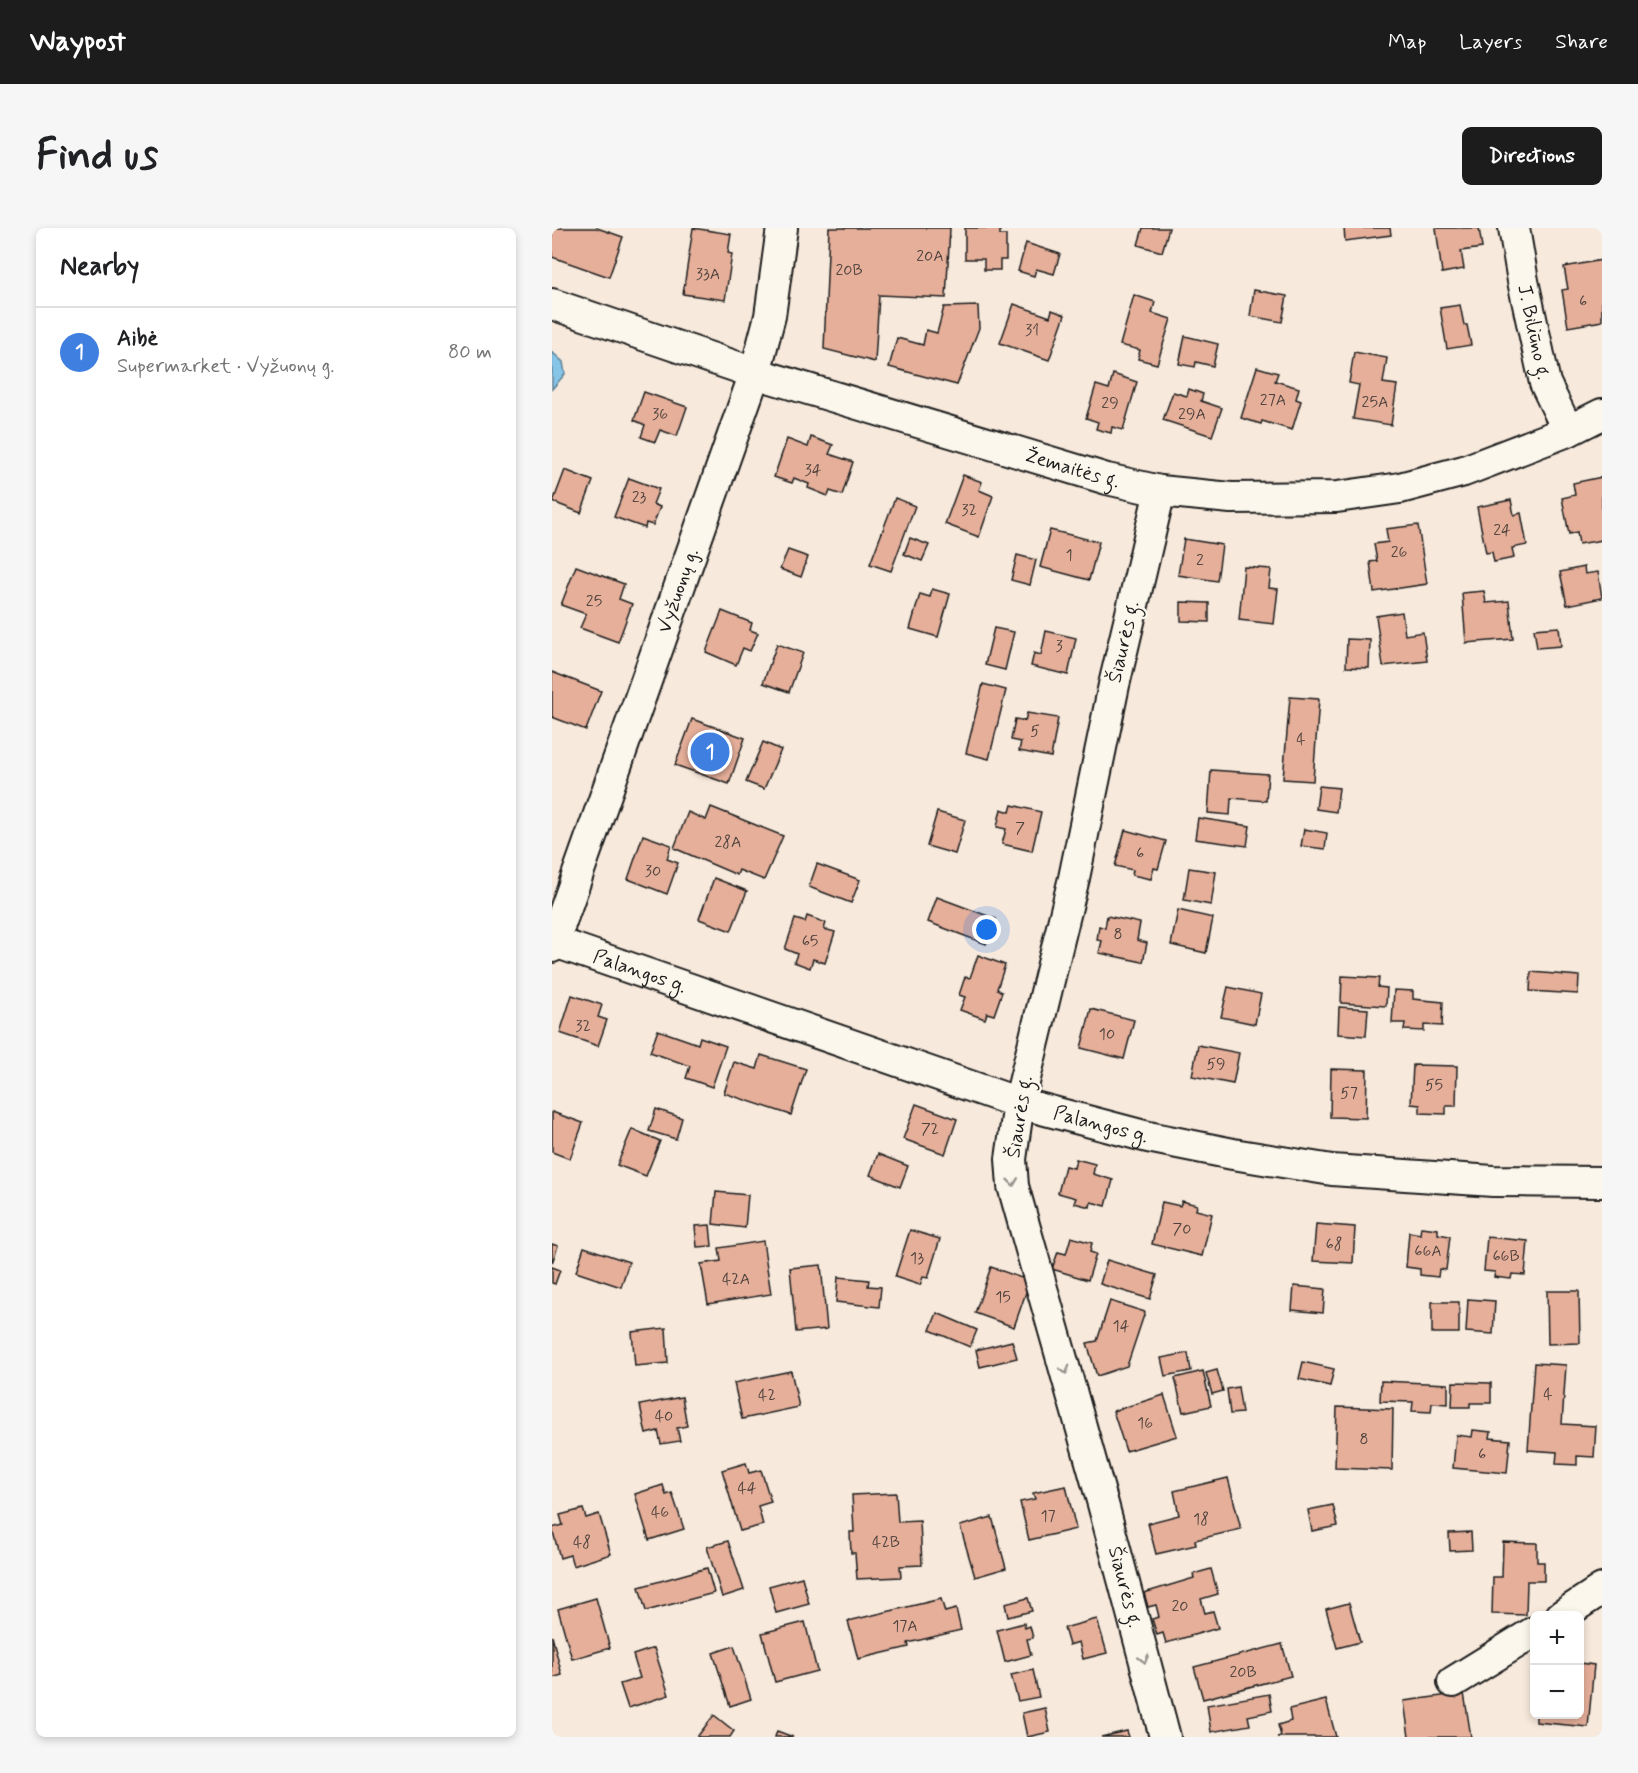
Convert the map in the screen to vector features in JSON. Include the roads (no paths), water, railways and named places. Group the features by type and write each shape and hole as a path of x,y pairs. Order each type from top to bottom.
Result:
{"street":[{"name":"Vyžuonų g.","path":"553,943 755,374 770,316 782,228"},
{"name":"J. Biliūno g.","path":"1514,228 1545,383 1568,431"},
{"name":"Žemaitės g.","path":"552,304 755,374 1096,476 1160,491 1232,498 1348,495 1400,488 1464,471 1568,431 1602,414"},
{"name":"Šiaurės g.","path":"1160,491 1114,685 1074,878 1019,1103 1011,1159 1013,1186 1103,1504 1165,1737"},
{"name":"Palangos g.","path":"553,943 1019,1103 1148,1137 1332,1170 1493,1181 1602,1182"},
{"path":"1569,1611 1602,1589"},
{"path":"1453,1682 1530,1634"}],"water":[{"path":"552,352 563,362 565,374 552,389"}],"place":[{"name":"Aibė","path":"710,752"}]}
